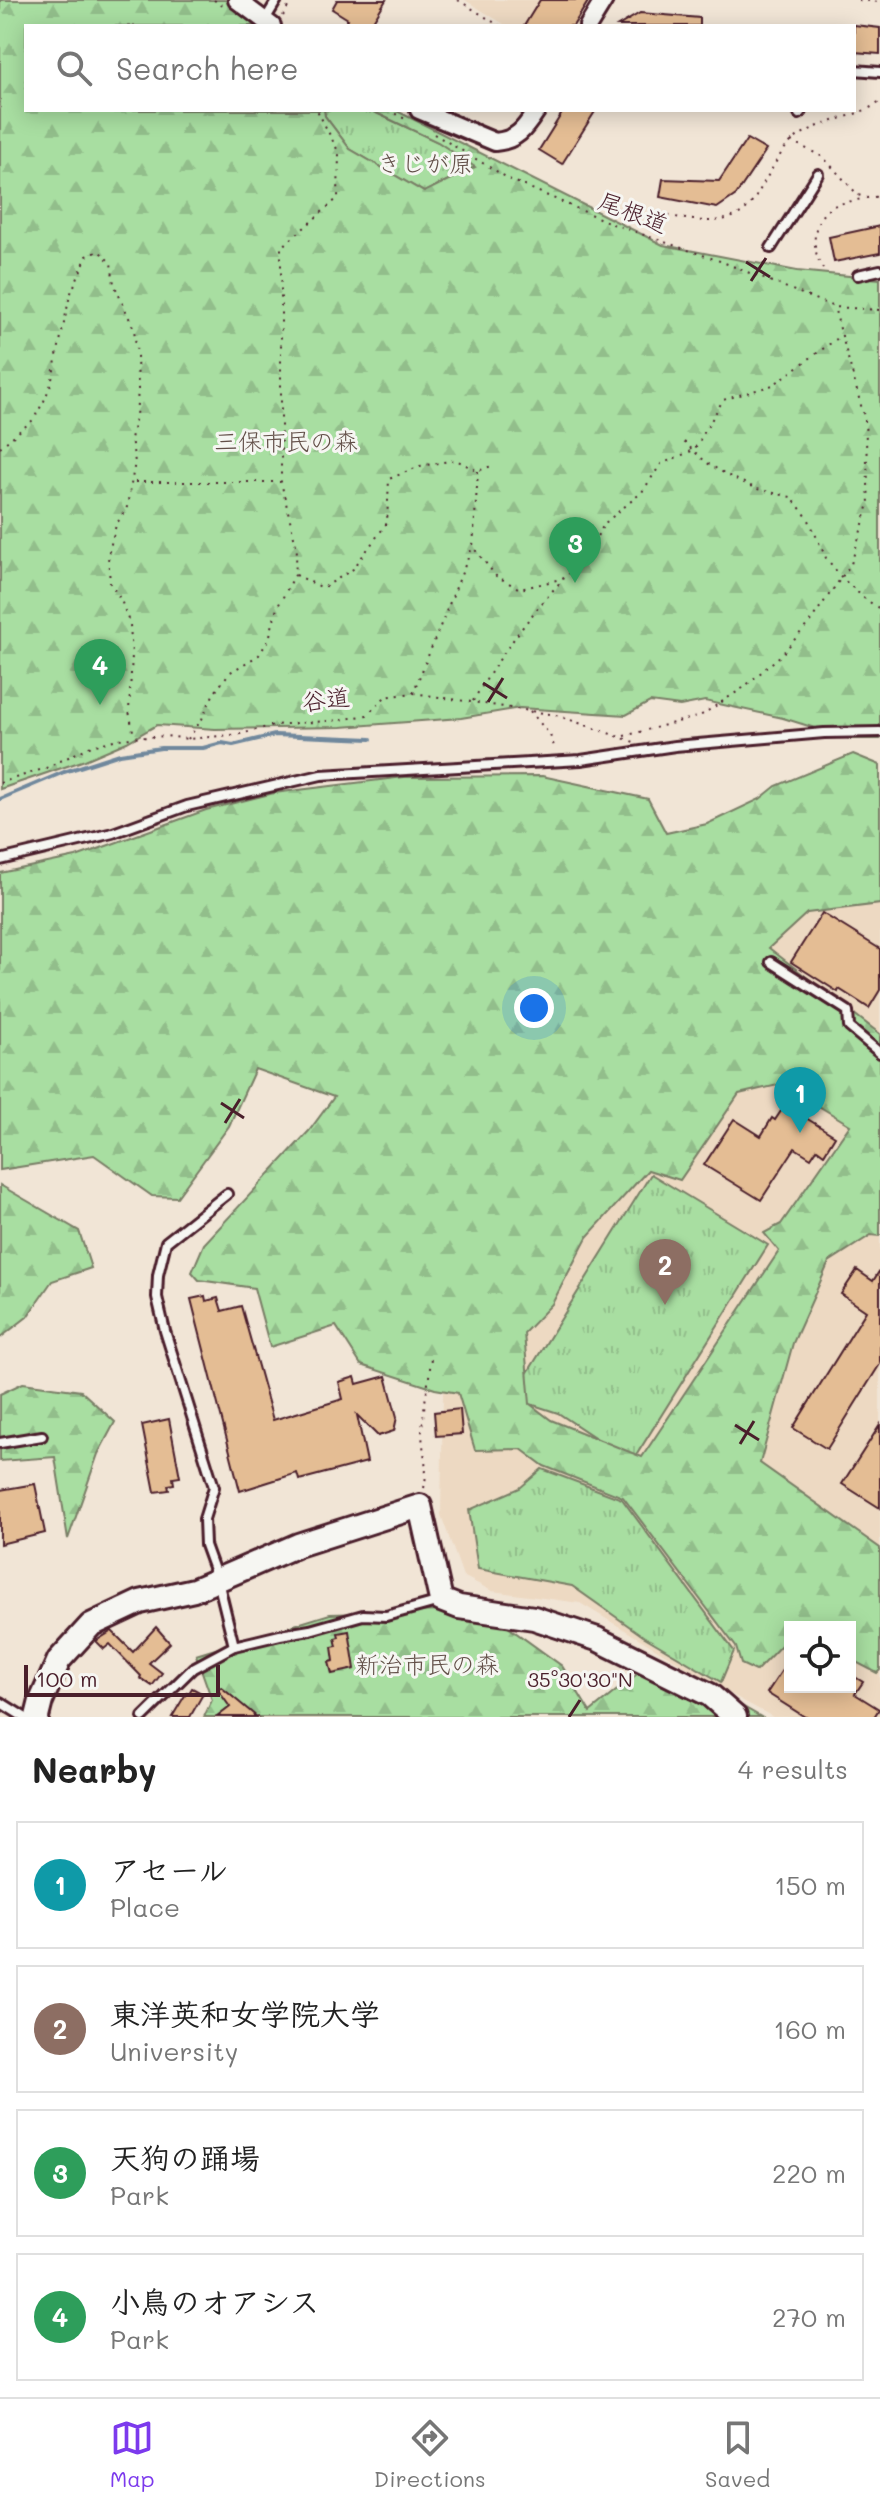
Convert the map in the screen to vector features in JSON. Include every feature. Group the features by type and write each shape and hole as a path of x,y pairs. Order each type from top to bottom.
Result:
{"street":[{"path":"237,0 271,24"},
{"path":"589,24 604,0"},
{"path":"416,116 495,142 509,141 519,134 536,112"},
{"path":"37,1717 59,1660 91,1625 140,1602 194,1590 298,1545 420,1506 441,1600 459,1607 534,1618 597,1639 710,1695 735,1717"}],"lane":[{"path":"271,24 277,0"},
{"path":"856,70 880,72"},
{"path":"771,248 818,174"},
{"path":"858,275 880,270"},
{"path":"0,860 113,833 187,806 321,775 559,761 824,733 880,732"},
{"path":"771,962 848,1011 849,1027 880,1053"},
{"path":"227,1194 166,1242 158,1275 157,1297 214,1487 204,1519 205,1545 218,1581 234,1646"},
{"path":"0,1443 42,1436"},
{"path":"143,1717 193,1668 234,1646 363,1615 386,1616 441,1600"},
{"path":"0,1702 24,1717"}],"path":[{"path":"271,24 292,0"},
{"path":"458,0 497,24"},
{"path":"859,0 880,2"},
{"path":"653,211 717,222 746,209 791,141 880,102"},
{"path":"188,739 229,673 259,655 269,639 277,608 295,575 297,549 281,482 281,248 338,198 339,153 318,112"},
{"name":"尾根道","path":"425,129 511,180 615,225 720,261 834,307 880,310"},
{"path":"791,141 823,157 852,190 867,198"},
{"path":"823,269 815,249 814,233 820,220 833,206 880,196"},
{"path":"0,447 33,420 44,401 51,384 74,285 87,256 99,251 111,263 114,284 134,329 138,389 131,439 135,462 127,507 116,525 108,555 110,583 121,600 130,625 129,711 134,736"},
{"path":"623,736 700,716 743,688 782,654 809,623 851,564 869,504 865,420 834,307"},
{"path":"473,702 532,612 585,556 605,523 642,492 661,464 694,450 723,400 773,385 842,335"},
{"path":"684,442 707,463 729,476 757,489 791,497 808,518 826,558 842,578 880,609"},
{"path":"295,575 323,588 353,569 387,523 389,479 420,466 456,460 478,471 494,465"},
{"path":"413,693 473,547 478,471"},
{"path":"132,482 281,482"},
{"path":"473,547 496,576 520,589 565,578"},
{"name":"谷道","path":"0,783 46,768 89,747 134,736 188,739 241,734 274,725 311,724 367,715 385,697 413,693 556,715 623,736 651,749"},
{"path":"529,710 550,735 559,761"},
{"path":"420,1506 426,1481 422,1435 431,1355"}],"shaded area":[{"path":"465,0 593,0 578,24 504,24"},
{"path":"880,887 880,1717 773,1717 580,1603 492,1591 463,1576 441,1515 443,1394 453,1327 732,914"}],"green space":[{"name":"三保市民の森","path":"0,0 225,0 258,24 24,24 24,112 324,112 350,149 424,192 475,167 438,142 374,112 399,112 663,245 797,271 880,279 880,739 850,739 783,718 705,701 680,706 650,702 626,715 520,708 461,718 341,727 215,729 157,725 85,760 0,789"},
{"name":"きじが原","path":"324,112 374,112 438,142 476,167 424,192 350,149"},
{"path":"853,754 880,765 880,904 807,913 769,948 880,1034 880,1236 871,1235 829,1262 793,1343 760,1463 880,1548 880,1670 877,1673 856,1662 856,1621 784,1621 784,1642 756,1671 741,1664 736,1647 623,1497 544,1466 521,1449 475,1450 458,1393 435,1389 361,1365 336,1326 270,1347 254,1288 199,1280 192,1272 204,1244 309,1131 334,1097 255,1069 229,1126 177,1197 152,1196 94,1155 0,1170 0,873 76,857 206,810 274,793 404,777 542,776 648,799 666,833 707,824 760,799 776,786","holes":["782,1084 850,1125 781,1224 764,1233 779,1251 642,1457 551,1420 530,1404 524,1333 552,1304 587,1237 648,1170 680,1180 739,1094"]},
{"path":"651,1174 768,1245 632,1462 558,1413 512,1398"},
{"path":"0,1185 79,1231 91,1268 52,1281 27,1317 0,1338"},
{"path":"23,1383 81,1391 115,1422 98,1454 68,1539 55,1457 0,1461 0,1394"},
{"path":"542,1469 622,1499 734,1651 721,1682 643,1636 572,1586 478,1569 469,1510 520,1488"},
{"name":"新治市民の森","path":"444,1611 508,1627 562,1666 590,1712 657,1658 761,1717 204,1717 212,1700 196,1655 330,1614"}],"building":[{"path":"337,0 386,0 371,24 344,24 348,19 332,9"},
{"path":"540,0 589,0 574,24 525,24"},
{"path":"640,13 700,18 700,24 621,24"},
{"path":"856,25 880,28 880,54 856,52"},
{"path":"563,112 595,112 562,164 539,150"},
{"path":"747,139 766,150 736,195 717,208 660,197 663,179 719,181"},
{"path":"880,226 880,253 834,262 829,237"},
{"path":"822,913 880,949 880,990 869,1008 791,962"},
{"path":"785,1105 835,1136 824,1154 817,1149 811,1158 795,1148 761,1200 704,1165 734,1119 761,1136"},
{"path":"857,1270 873,1281 880,1270 880,1364 827,1449 793,1428 866,1311 841,1294"},
{"path":"205,1296 206,1301 218,1298 222,1311 241,1306 273,1420 343,1399 339,1382 355,1377 357,1384 386,1376 397,1417 394,1431 378,1436 357,1415 367,1462 299,1480 297,1473 240,1491 191,1299"},
{"path":"460,1409 462,1434 436,1436 434,1412"},
{"path":"169,1419 180,1477 173,1478 174,1484 168,1485 169,1490 155,1492 142,1425"},
{"path":"880,1425 880,1508 842,1484"},
{"path":"35,1484 45,1533 0,1544 0,1490"},
{"path":"156,1627 170,1643 149,1663 162,1673 152,1686 140,1678 110,1644 104,1649 96,1641 112,1631 133,1652"},
{"path":"349,1631 355,1669 332,1674 329,1662 334,1661 332,1647 337,1646 335,1638 339,1637 338,1633"},
{"path":"784,1667 784,1693 856,1693 879,1709 874,1717 805,1717 767,1693"},
{"path":"856,1678 863,1682 856,1692"},
{"path":"221,1687 257,1717 217,1717 230,1707 218,1690"},
{"path":"192,1688 203,1694 190,1717 172,1717 187,1692"}],"waterway":[{"path":"0,799 64,772 120,754 161,748 203,748 222,743 233,745 275,735 371,739"}],"place":[{"name":"天狗の踊場","path":"575,583"},
{"name":"小鳥のオアシス","path":"100,705"},
{"name":"アセール","path":"800,1133"},
{"name":"東洋英和女学院大学","path":"665,1305"}]}
